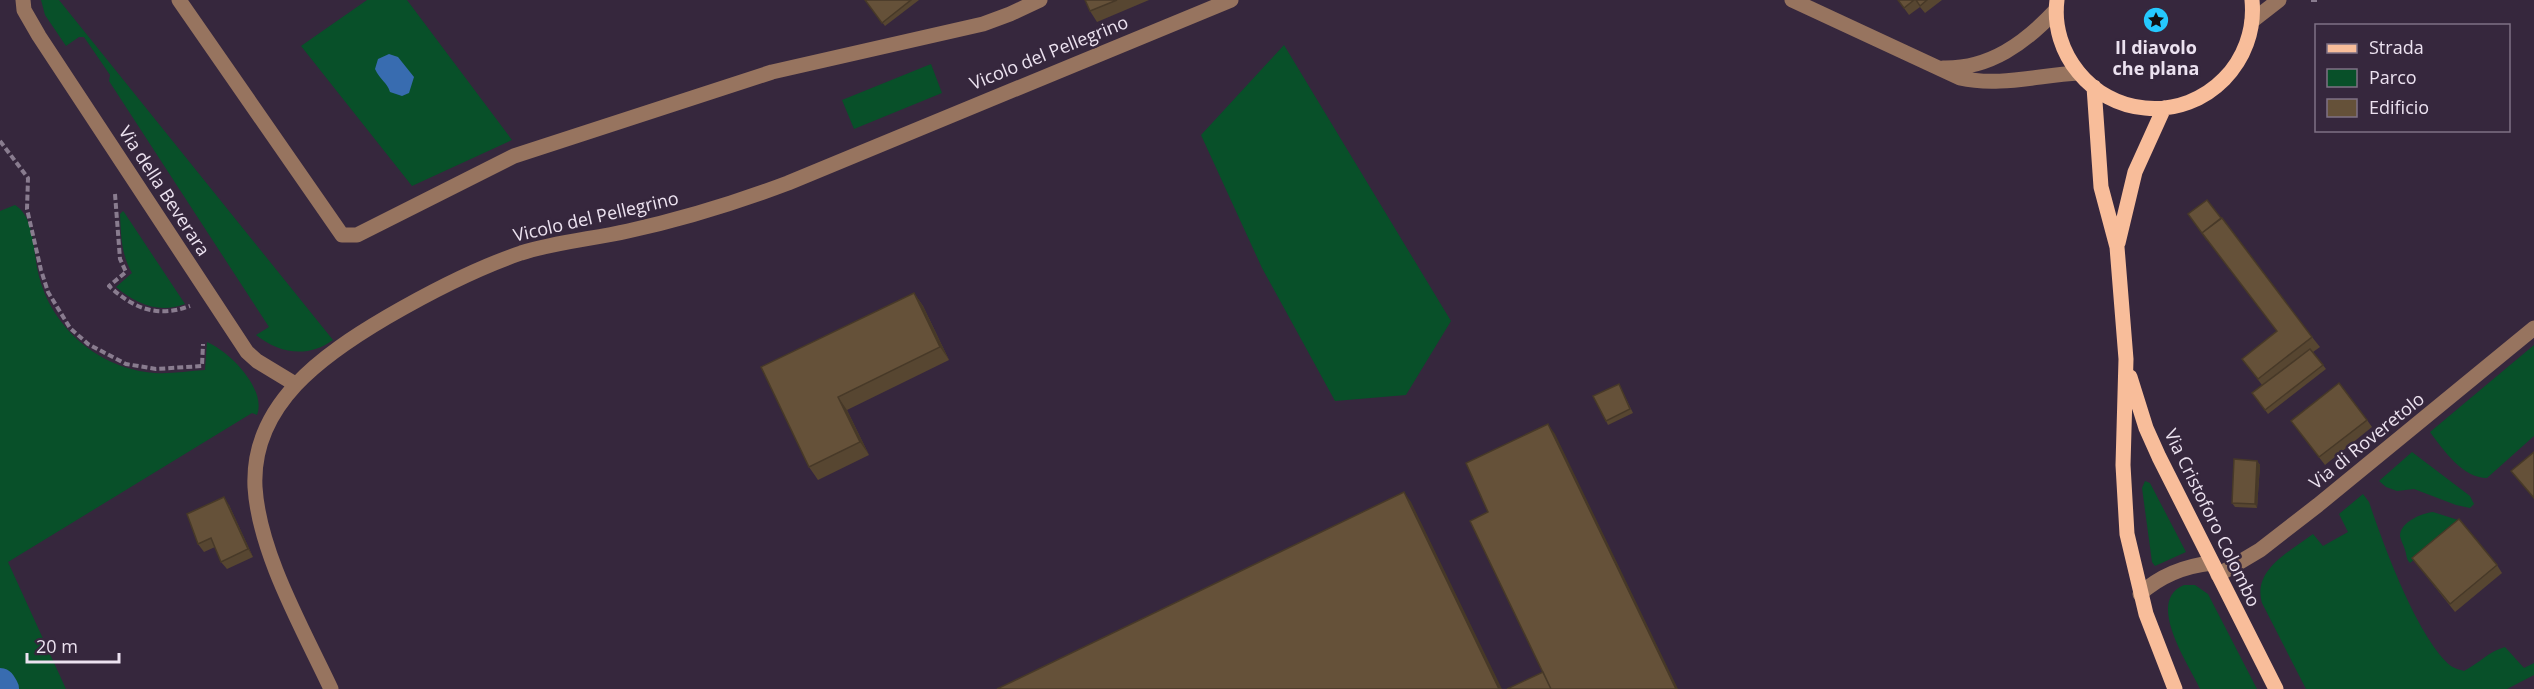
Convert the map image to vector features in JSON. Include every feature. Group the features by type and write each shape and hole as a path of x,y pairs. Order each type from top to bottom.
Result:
{"main road":[{"path":"2056,5 2064,49 2079,73 2105,95 2125,104 2144,108 2164,108 2197,99 2227,77 2242,56 2252,21 2252,0"},
{"name":"Via Cristoforo Colombo","path":"2094,87 2101,187 2117,247 2126,359 2123,465 2127,534 2140,594 2154,639 2175,689"},
{"name":"Via Cristoforo Colombo","path":"2117,247 2135,172 2164,108"},
{"name":"Via Cristoforo Colombo","path":"2126,359 2146,428 2276,689"}],"street":[{"name":"Via della Beverara","path":"23,0 24,10 39,36 247,352 257,361 295,384"},
{"path":"179,0 342,235 357,235 514,156 772,72 983,24 1040,0"},
{"name":"Vicolo del Pellegrino","path":"331,689 280,581 258,513 255,484 258,456 267,429 295,384 321,359 353,336 418,298 493,264 523,253 572,240 674,221 746,199 1231,0"},
{"path":"1792,0 1960,78 1975,82 1997,82 2048,74 2079,73"},
{"path":"2252,21 2279,0"},
{"path":"1941,68 1968,66 2010,51 2035,32 2056,5"},
{"name":"Via di Roveretolo","path":"2140,594 2178,570 2215,569 2254,554 2318,505 2534,328"}],"path":[{"path":"2311,0 2317,0"},
{"path":"0,141 28,178 27,209 41,270 48,292 70,328 106,356 126,364 156,369 202,366 203,344"},
{"path":"114,192 120,259 126,272 110,286 127,301 146,310 166,312 191,305"}],"green space":[{"path":"41,0 59,0 333,340 314,349 294,351 284,350 256,335 269,327 109,81 110,75 84,37 79,37 66,46 45,15"},
{"path":"367,0 407,0 512,140 412,186 301,46"},
{"path":"1284,45 1451,321 1406,395 1335,401 1262,268 1201,135"},
{"path":"931,64 942,93 854,129 842,100"},
{"path":"15,205 22,211 30,226 44,292 53,310 80,342 97,354 134,370 173,373 205,370 207,342 226,354 244,372 256,394 259,405 257,415 252,413 8,562 66,689 0,689 0,211"},
{"path":"123,211 185,304 166,308 148,306 116,287 132,273 122,244 120,214"},
{"path":"2534,345 2534,436 2487,478 2478,477 2455,462 2430,432"},
{"path":"2412,452 2470,496 2474,504 2470,508 2456,505 2414,489 2397,491 2386,487 2379,481"},
{"path":"2145,481 2150,483 2186,552 2155,566 2152,562 2142,488"},
{"path":"2363,494 2369,502 2383,542 2414,613 2426,635 2451,666 2464,671 2494,651 2505,647 2524,668 2534,663 2534,675 2507,689 2306,689 2262,603 2260,591 2263,580 2276,562 2313,534 2323,546 2348,532 2339,514"},
{"path":"2433,512 2458,520 2458,523 2410,563 2400,538 2401,531 2412,519"},
{"path":"2184,585 2195,585 2208,594 2257,689 2200,689 2179,649 2169,618 2168,604 2173,593"}],"water":[{"path":"389,54 398,57 414,77 409,93 402,96 390,92 375,69 378,59"}],"building":[{"path":"865,0 911,0 882,23"},
{"path":"1085,0 1117,0 1090,11"},
{"path":"1898,0 1914,0 1904,8"},
{"path":"1916,0 1927,0 1920,6"},
{"path":"2207,200 2221,218 2202,233 2207,240 2188,214"},
{"path":"2222,218 2312,337 2258,379 2242,359 2277,331 2202,233"},
{"path":"914,293 940,347 838,397 860,442 809,467 761,367"},
{"path":"2310,349 2323,365 2265,410 2252,393"},
{"path":"2339,383 2367,420 2319,457 2291,421"},
{"path":"1619,384 1630,409 1606,421 1593,396"},
{"path":"1548,424 1676,689 1551,689 1470,521 1488,512 1466,463"},
{"path":"2534,452 2534,498 2511,471"},
{"path":"2234,459 2257,461 2255,504 2232,503"},
{"path":"1404,492 1499,689 997,689"},
{"path":"224,497 248,549 221,562 211,538 198,544 187,514"},
{"path":"2459,519 2497,565 2450,604 2412,558"},
{"path":"1543,672 1551,689 1507,689"}],"waterway":[{"path":"0,684 3,689"}],"place":[{"name":"Il diavolo che plana","path":"2156,20"}]}
